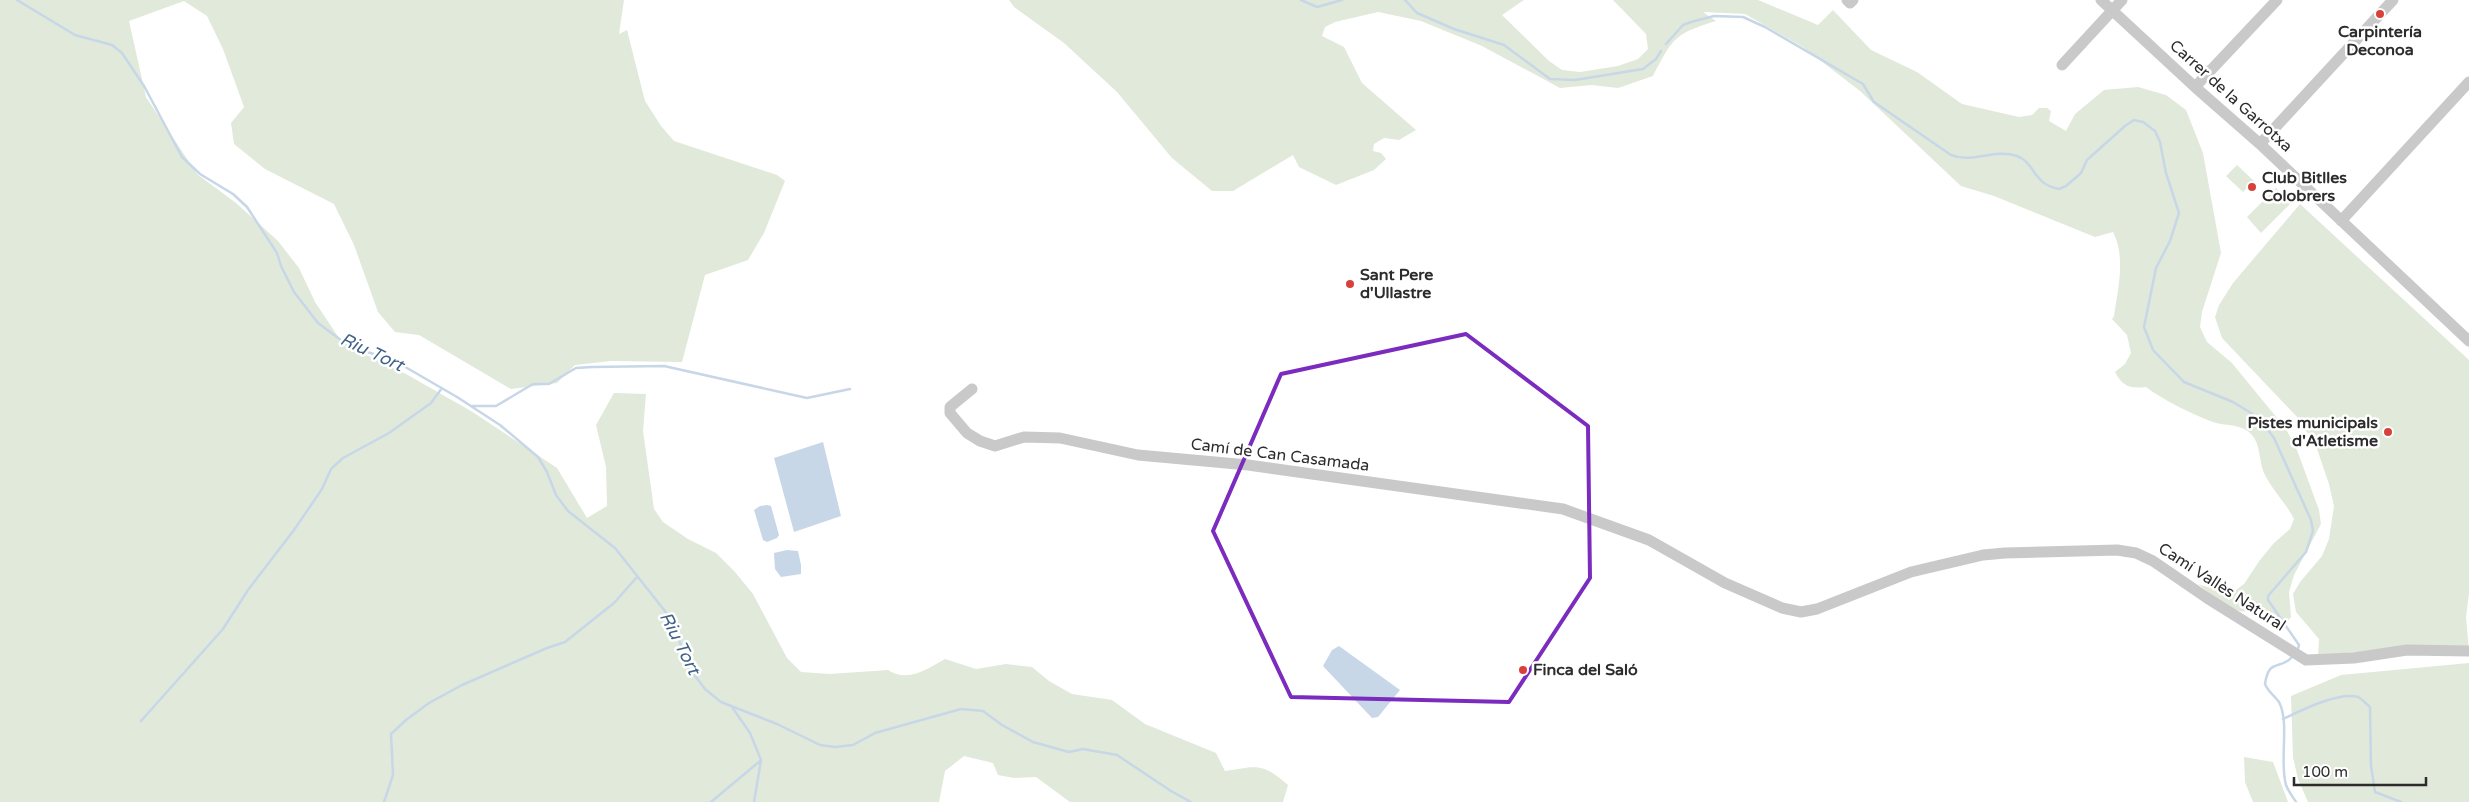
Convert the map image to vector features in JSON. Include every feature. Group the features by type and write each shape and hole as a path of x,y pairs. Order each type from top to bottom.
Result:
{"street":[{"name":"Carrer de la Garrotxa","path":"2101,0 2260,144 2469,341"},
{"path":"2062,65 2122,0"},
{"path":"2195,87 2276,0"},
{"path":"2260,144 2393,0"},
{"path":"2341,221 2469,82"},
{"name":"Camí de Can Casamada","path":"972,388 950,407 950,413 967,433 980,441 995,446 1024,437 1060,438 1138,455 1248,465 1458,496 1545,506 1576,512 1649,540"},
{"name":"Camí Vallès Natural","path":"1649,540 1725,583 1782,608 1801,612 1817,609 1912,572 1983,555 2005,552 2126,551 2153,561 2306,660 2354,658 2407,650 2469,651"}],"highlighted area":[{"path":"1466,334 1588,426 1590,578 1509,702 1291,697 1213,531 1281,374"}],"green space":[{"path":"0,0 624,0 619,34 627,30 645,101 661,126 674,141 777,175 785,181 764,233 748,260 705,275 682,362 611,361 575,365 557,383 511,389 419,335 395,332 378,312 354,245 334,204 265,169 234,144 231,123 244,107 223,49 207,16 184,1 129,21 146,97 197,174 236,203 278,241 299,268 315,302 343,344 406,374 471,411 557,468 587,518 607,506 606,467 596,425 614,393 646,394 643,431 654,509 663,522 688,539 716,553 735,572 753,594 787,658 801,672 830,674 888,670 895,674 910,675 945,659 976,669 1006,664 1032,667 1049,681 1072,694 1112,700 1145,724 1216,753 1225,771 1252,767 1272,772 1288,785 1283,802 1070,802 1036,777 1014,778 998,775 993,763 964,756 945,771 939,802 0,802"},
{"path":"1009,0 1524,0 1502,15 1549,61 1562,70 1580,72 1618,66 1638,59 1648,49 1646,34 1613,0 1758,0 1818,25 1833,10 1871,50 1917,72 1962,104 2019,117 2032,115 2039,108 2047,108 2051,111 2049,121 2066,131 2075,114 2104,90 2138,87 2166,95 2186,110 2203,153 2221,253 2202,312 2200,327 2207,342 2232,363 2286,429 2297,450 2319,510 2321,524 2294,575 2289,592 2291,617 2279,632 2253,610 2238,611 2231,608 2198,584 2220,591 2236,590 2244,584 2274,543 2290,529 2294,519 2265,475 2256,441 2249,432 2245,429 2205,419 2169,402 2146,387 2127,386 2118,377 2115,372 2125,364 2131,353 2127,335 2112,319 2120,273 2119,252 2113,232 2095,237 1994,196 1961,186 1860,91 1803,47 1745,14 1703,12 1716,21 1691,30 1676,39 1665,53 1653,76 1618,88 1592,85 1560,88 1482,46 1421,21 1378,12 1335,22 1325,27 1322,36 1344,47 1362,83 1416,130 1399,140 1384,138 1374,144 1373,151 1381,153 1386,159 1374,170 1336,185 1299,167 1293,155 1233,191 1212,191 1172,158 1117,92 1064,43 1014,7"},
{"path":"2237,165 2254,181 2243,192 2226,176"},
{"path":"2276,188 2291,203 2261,233 2247,217"},
{"name":"Pistes municipals d'Atletisme","path":"2300,204 2469,360 2469,593 2466,617 2469,651 2318,657 2319,639 2296,612 2293,594 2300,582 2322,556 2329,539 2334,506 2329,484 2316,446 2298,418 2222,338 2215,317 2219,305 2233,283"},
{"path":"2469,663 2469,802 2308,802 2298,779 2293,757 2291,696 2341,675"},
{"path":"2244,757 2273,762 2288,802 2253,802 2245,782"}],"water":[{"path":"823,442 841,516 794,532 774,458"},
{"path":"760,506 771,506 779,535 777,538 767,542 763,540 754,510"},
{"path":"787,550 798,551 801,574 781,577 775,569 774,553"},
{"path":"1339,646 1400,690 1378,717 1372,718 1323,666 1332,650"}],"waterway":[{"name":"Riu Tort","path":"17,0 75,35 112,45 122,53 144,86 182,157 200,174 233,194 247,207 277,253 281,266 294,292 318,323 349,346 395,361 457,397 500,425 538,457 547,472 556,495 568,511 615,548 672,620 689,668 705,689 721,702 777,724 820,745 835,747 853,745 875,733 961,709 983,711 1002,725 1033,742 1069,752 1083,749 1117,755 1191,802"},
{"path":"1301,0 1317,7 1342,0"},
{"path":"1405,0 1417,13 1454,29 1504,45 1550,79 1575,80 1643,69 1656,59 1661,51"},
{"path":"1666,44 1683,25 1691,22 1714,16 1743,17 1765,27 1863,84 1874,102 1951,155 1967,158 2000,154 2017,156 2028,163 2044,183 2059,189 2066,186 2081,173 2087,160 2134,120 2143,122 2155,131 2160,142 2166,173 2179,213 2170,241 2156,268 2144,327 2153,350 2184,382 2233,402 2251,413 2265,426 2274,438 2311,520 2313,531 2306,552 2268,596 2268,600 2299,645 2297,652"},
{"path":"471,406 496,406 533,384 549,384 576,368 592,367 664,366 807,398 850,389"},
{"path":"141,721 223,629 248,590 294,530 322,489 331,469 343,458 389,433 431,403 442,388"},
{"path":"384,802 393,775 391,734 406,720 429,703 462,685 565,642 614,603 637,577"},
{"path":"2292,657 2288,661 2272,667 2269,670 2265,684 2279,702 2282,711 2284,720 2284,775 2287,787 2296,802"},
{"path":"2283,719 2330,699 2350,696 2360,698 2370,707 2371,766 2375,792 2401,802"},
{"path":"732,707 750,733 761,760 754,802"},
{"path":"711,802 760,761"}],"place":[{"name":"Carpintería Deconoa","path":"2380,14"},
{"name":"Club Bitlles Colobrers","path":"2252,187"},
{"name":"Sant Pere d'Ullastre","path":"1350,284"},
{"name":"Pistes municipals d'Atletisme","path":"2388,432"},
{"name":"Finca del Saló","path":"1523,670"}]}
